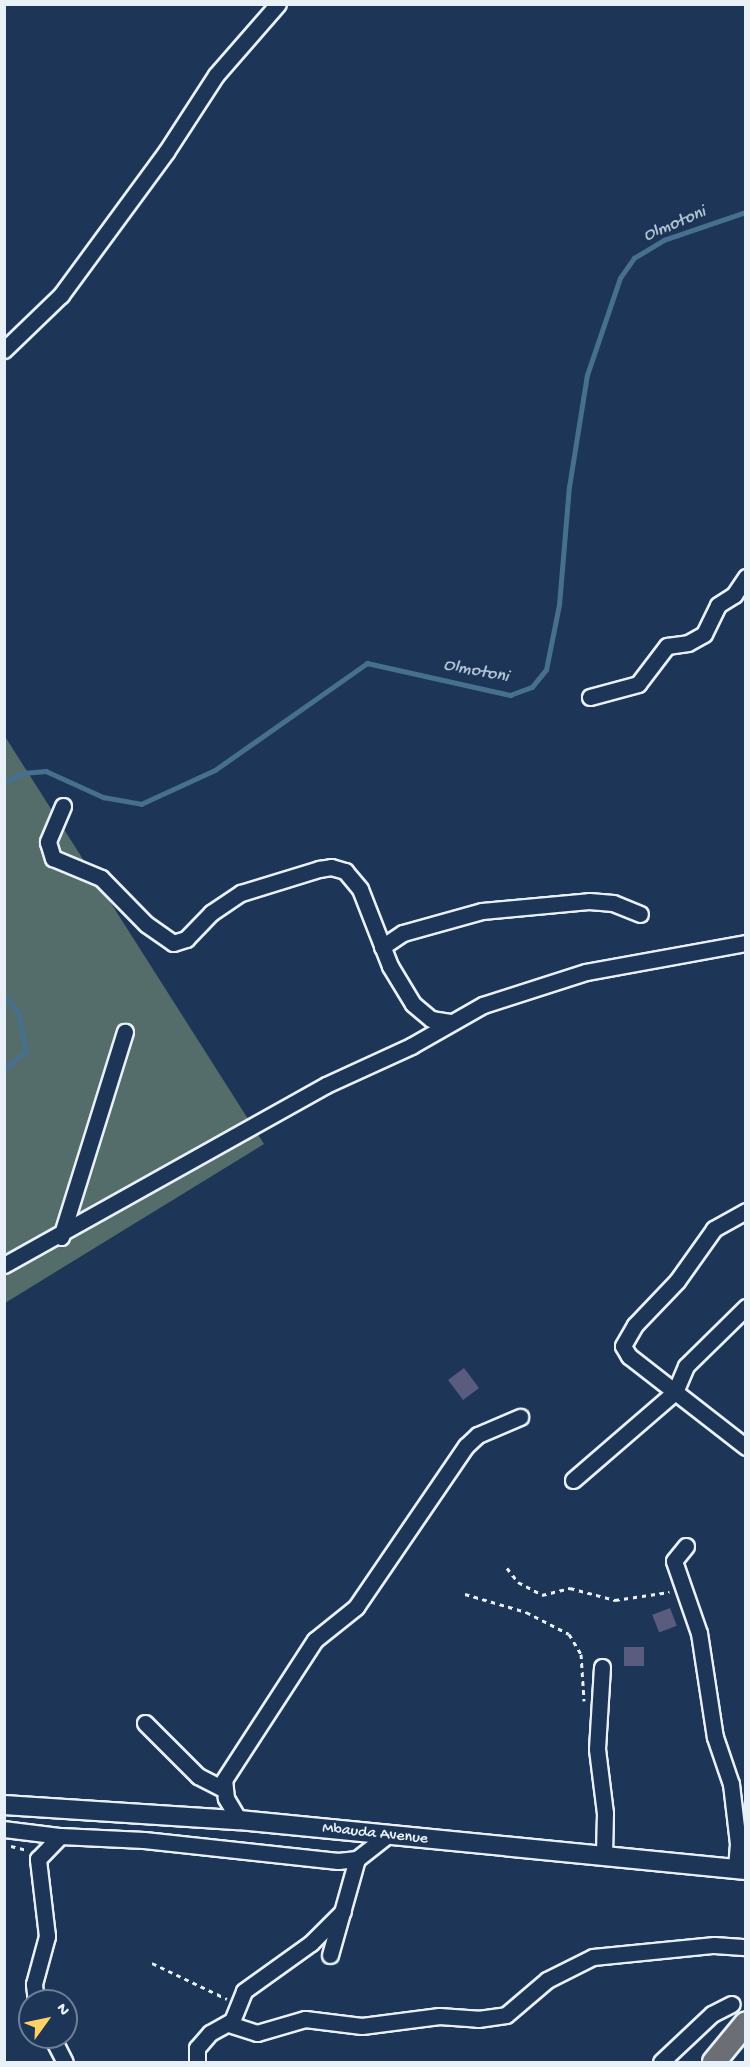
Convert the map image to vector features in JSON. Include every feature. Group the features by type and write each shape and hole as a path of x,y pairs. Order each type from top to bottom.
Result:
{"main road":[{"path":"718,2057 746,2023"}],"street":[{"path":"4,350 61,295 166,152 216,75 278,4"},
{"path":"590,697 638,684 667,646 688,644 704,634 718,606 734,595 746,577"},
{"path":"63,806 48,842 53,858 101,878 167,940 186,939 211,913 241,893 331,867 345,872 360,889 382,947 403,989 420,1012 431,1019 450,1022"},
{"path":"382,947 402,933 482,911 589,901 613,903 640,914"},
{"path":"4,1265 61,1236 326,1084 411,1046 450,1022 504,996 586,972 746,943"},
{"path":"61,1236 125,1032"},
{"path":"746,1211 714,1229 677,1281 623,1342 629,1356 746,1447"},
{"path":"573,1480 675,1392 686,1366 746,1307"},
{"path":"239,1820 223,1789 224,1780 239,1753 315,1640 356,1607 466,1446 478,1434 520,1418"},
{"path":"686,1546 674,1561 699,1633 716,1737 731,1785 741,1870"},
{"path":"602,1667 597,1749 605,1813 604,1854"},
{"path":"145,1723 198,1776 223,1789"},
{"name":"Mbauda Avenue","path":"4,1805 239,1820 385,1837 604,1854 741,1870"},
{"path":"4,1829 60,1836 144,1840 319,1861 357,1859 385,1837"},
{"path":"35,1989 46,1936 38,1859 60,1836"},
{"path":"330,1955 357,1859"},
{"path":"197,2062 198,2046 210,2033 229,2024 238,2002 249,1986 311,1943 343,1911"},
{"path":"229,2024 257,2033 305,2019 362,2026 439,2016 478,2019 506,2015 548,1980 593,1957 714,1945 746,1947"},
{"path":"661,2062 712,2014 732,2004"}],"path":[{"path":"507,1568 518,1582 543,1595 570,1588 615,1600 675,1591 687,1597"},
{"path":"465,1594 525,1612 569,1634 581,1654 584,1705"},
{"path":"4,1845 27,1850 38,1859"},
{"path":"152,1962 203,1990 238,2002"}],"green space":[{"path":"4,735 264,1144 5,1303 4,1303"}],"building":[{"path":"464,1368 479,1388 463,1400 448,1380"},
{"path":"670,1608 677,1626 659,1633 652,1615"},
{"path":"624,1647 644,1647 644,1666 624,1666"}],"waterway":[{"name":"Olmotoni","path":"4,782 23,773 46,771 103,797 141,804 215,770 367,663 510,695 532,687 546,670 559,605 569,487 587,375 620,278 634,258 664,240 746,212"},
{"name":"Olmotoni","path":"4,995 19,1013 26,1052 4,1070"}]}
